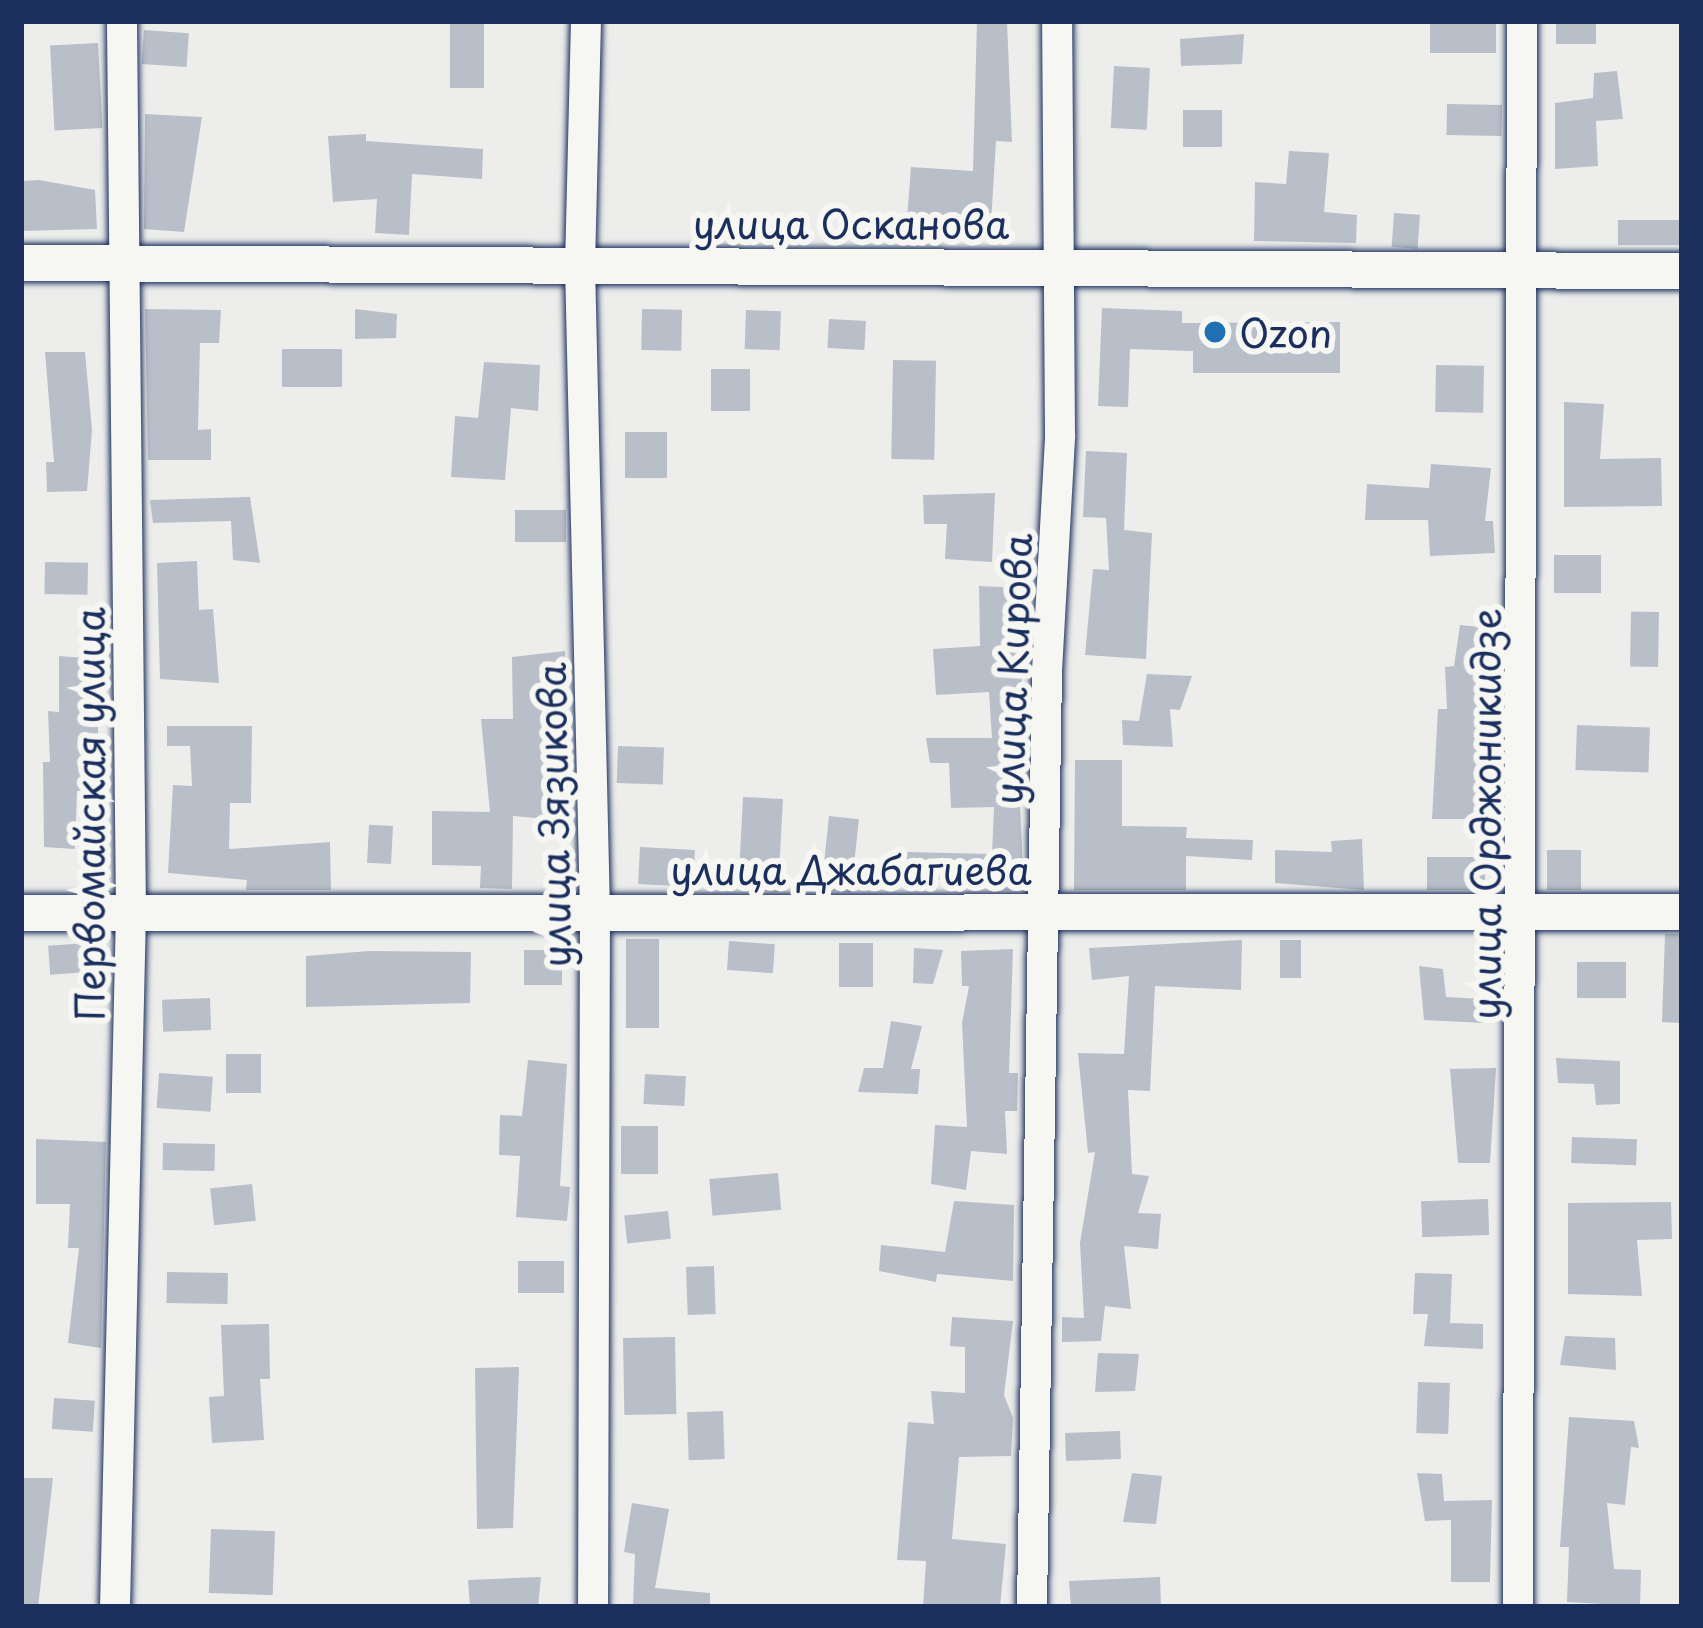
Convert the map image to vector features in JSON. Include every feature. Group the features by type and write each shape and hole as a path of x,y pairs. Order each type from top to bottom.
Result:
{"main road":[{"name":"улица Осканова","path":"21,263 1682,271"},
{"name":"улица Джабагиева","path":"21,913 1682,912"}],"street":[{"name":"Первомайская улица","path":"115,1607 131,913 122,21"},
{"name":"улица Зязикова","path":"586,21 580,265 595,911 593,1607"},
{"name":"улица Кирова","path":"1032,1607 1060,265 1057,21"},
{"name":"улица Орджоникидзе","path":"1517,1607 1524,911 1522,21"}],"building":[{"path":"450,21 484,21 484,88 450,88"},
{"path":"977,21 1007,21 1012,142 996,141 991,224 907,219 911,167 973,171"},
{"path":"1430,21 1496,21 1496,53 1430,53"},
{"path":"1556,21 1596,21 1596,44 1556,44"},
{"path":"144,30 189,33 187,67 142,64"},
{"path":"1244,34 1242,64 1181,66 1180,39"},
{"path":"98,43 102,128 55,130 50,46"},
{"path":"1114,66 1150,68 1147,130 1111,128"},
{"path":"1617,71 1623,119 1596,121 1598,166 1555,169 1555,103 1593,98 1594,73"},
{"path":"1447,104 1502,105 1501,136 1446,135"},
{"path":"1183,110 1222,110 1222,147 1183,147"},
{"path":"145,114 202,117 184,232 144,229"},
{"path":"366,134 366,141 483,149 482,179 412,174 409,235 375,233 377,199 333,202 328,136"},
{"path":"1289,151 1329,153 1324,212 1357,215 1356,243 1254,241 1255,182 1286,184"},
{"path":"21,181 95,190 97,229 21,231"},
{"path":"1394,213 1420,215 1418,249 1392,247"},
{"path":"1618,220 1682,220 1682,245 1618,245"},
{"path":"1102,308 1182,311 1182,323 1340,322 1340,373 1193,373 1193,351 1130,349 1128,407 1098,406"},
{"path":"145,309 221,310 219,343 200,343 198,430 211,429 211,460 148,460"},
{"path":"355,309 397,314 396,338 355,339"},
{"path":"642,309 682,310 681,351 641,350"},
{"path":"746,310 781,311 780,350 745,349"},
{"path":"829,319 866,321 864,350 827,348"},
{"path":"282,349 342,349 342,387 282,387"},
{"path":"45,352 85,352 92,430 87,491 47,492 46,462 54,462"},
{"path":"893,360 936,361 934,460 891,459"},
{"path":"484,362 540,365 538,411 511,408 505,480 451,477 455,416 478,418"},
{"path":"1436,365 1484,366 1483,413 1435,412"},
{"path":"711,369 750,369 750,411 711,411"},
{"path":"1564,402 1604,404 1600,459 1661,458 1662,506 1564,507"},
{"path":"625,432 667,432 667,478 625,478"},
{"path":"1086,451 1127,453 1124,530 1152,533 1146,659 1085,655 1093,569 1109,570 1106,518 1083,517"},
{"path":"1431,464 1491,468 1485,521 1493,521 1495,553 1430,556 1428,520 1365,520 1367,484 1429,488"},
{"path":"995,493 992,562 945,559 947,524 924,524 923,495"},
{"path":"250,497 260,563 233,560 231,521 153,523 150,500"},
{"path":"515,510 566,510 566,542 515,542"},
{"path":"1554,555 1601,555 1601,593 1554,593"},
{"path":"197,561 199,610 213,609 219,683 160,679 157,563"},
{"path":"45,562 88,563 87,595 44,594"},
{"path":"979,586 1026,588 1018,763 1024,890 991,890 991,880 909,880 906,852 992,854 994,807 951,808 949,763 930,763 926,738 992,738 989,692 936,695 933,649 980,646"},
{"path":"1631,612 1659,612 1658,667 1630,667"},
{"path":"1460,625 1499,629 1498,654 1490,654 1485,736 1490,819 1432,819 1438,709 1447,709 1445,667 1454,666"},
{"path":"565,651 568,697 548,698 544,757 558,820 513,816 512,889 480,888 481,866 432,865 432,811 490,812 481,719 513,719 512,657"},
{"path":"59,656 97,659 99,791 77,791 75,849 44,847 43,762 50,762 48,711 59,712"},
{"path":"1147,674 1192,676 1180,710 1170,709 1173,747 1123,745 1122,720 1139,721"},
{"path":"1577,725 1650,728 1648,773 1575,770"},
{"path":"167,726 252,726 251,803 230,803 229,849 330,842 331,890 246,890 247,880 168,873 173,785 192,786 190,746 167,746"},
{"path":"618,746 664,748 663,785 617,783"},
{"path":"1075,760 1122,760 1122,826 1187,827 1186,838 1253,840 1252,860 1186,856 1186,890 1074,890"},
{"path":"743,797 783,799 778,892 738,890"},
{"path":"829,816 859,819 851,893 821,890"},
{"path":"369,825 393,826 391,864 367,863"},
{"path":"1362,839 1364,890 1275,883 1275,850 1332,852 1331,841"},
{"path":"640,847 695,850 693,887 638,884"},
{"path":"1547,850 1581,850 1581,890 1547,890"},
{"path":"1427,857 1485,857 1485,890 1427,890"},
{"path":"1665,934 1682,934 1682,1023 1662,1022"},
{"path":"626,939 659,939 659,1028 626,1028"},
{"path":"1242,940 1241,990 1155,986 1150,1091 1128,1090 1132,1174 1149,1176 1138,1213 1161,1214 1158,1249 1124,1246 1131,1309 1105,1306 1101,1341 1062,1342 1062,1317 1084,1318 1080,1243 1095,1152 1088,1153 1078,1053 1124,1054 1129,976 1092,980 1089,948"},
{"path":"1280,940 1301,940 1301,978 1280,978"},
{"path":"729,941 775,944 773,973 727,970"},
{"path":"101,942 103,971 50,975 48,946"},
{"path":"839,943 873,943 873,987 839,987"},
{"path":"914,948 943,950 933,984 913,983"},
{"path":"1013,949 1009,1073 1018,1073 1017,1111 1005,1111 1007,1154 971,1151 966,1190 931,1184 935,1125 967,1127 962,1023 969,986 962,986 961,951"},
{"path":"524,950 562,950 562,985 524,985"},
{"path":"471,952 470,1003 306,1007 306,956"},
{"path":"1577,962 1626,962 1626,998 1577,998"},
{"path":"1419,966 1443,969 1446,997 1483,999 1483,1023 1424,1020"},
{"path":"210,998 211,1030 163,1032 162,1000"},
{"path":"891,1021 922,1026 911,1069 920,1069 918,1094 858,1092 864,1068 883,1068"},
{"path":"226,1054 261,1054 261,1093 226,1093"},
{"path":"1556,1058 1620,1061 1620,1104 1596,1105 1594,1084 1558,1083"},
{"path":"528,1060 567,1064 560,1186 570,1187 567,1221 516,1217 520,1156 499,1155 500,1115 522,1116"},
{"path":"1496,1068 1490,1163 1458,1163 1450,1069"},
{"path":"159,1073 213,1077 210,1112 157,1108"},
{"path":"645,1074 686,1076 684,1106 643,1104"},
{"path":"621,1126 658,1126 658,1174 621,1174"},
{"path":"1572,1137 1637,1139 1636,1165 1571,1163"},
{"path":"36,1139 106,1142 101,1348 68,1343 79,1248 68,1248 70,1204 36,1204"},
{"path":"163,1143 215,1144 215,1171 163,1170"},
{"path":"778,1173 781,1210 712,1216 709,1179"},
{"path":"252,1184 256,1221 214,1225 210,1188"},
{"path":"1488,1199 1489,1235 1422,1237 1421,1201"},
{"path":"954,1201 1014,1205 1013,1281 937,1274 936,1282 879,1271 881,1245 945,1252"},
{"path":"1671,1202 1672,1239 1637,1240 1642,1296 1568,1294 1568,1203"},
{"path":"668,1211 671,1239 627,1243 624,1216"},
{"path":"518,1261 564,1261 564,1293 518,1293"},
{"path":"714,1266 716,1314 688,1315 686,1267"},
{"path":"167,1272 228,1273 227,1304 166,1303"},
{"path":"1415,1273 1452,1274 1450,1323 1483,1324 1483,1349 1424,1346 1428,1314 1413,1314"},
{"path":"952,1317 1013,1321 1004,1395 1013,1418 1011,1456 959,1457 952,1539 1006,1544 1000,1607 923,1607 926,1561 897,1560 908,1422 934,1424 931,1391 965,1393 965,1347 950,1346"},
{"path":"269,1324 270,1379 260,1379 264,1440 212,1443 209,1397 224,1396 221,1325"},
{"path":"1565,1336 1615,1338 1616,1370 1560,1365"},
{"path":"675,1337 676,1414 624,1415 623,1338"},
{"path":"1098,1353 1139,1354 1135,1391 1095,1392"},
{"path":"519,1367 513,1528 477,1529 475,1368"},
{"path":"1418,1382 1450,1383 1448,1434 1416,1433"},
{"path":"54,1398 95,1401 93,1432 52,1429"},
{"path":"723,1411 725,1459 689,1460 687,1412"},
{"path":"1569,1417 1634,1421 1639,1448 1631,1447 1625,1505 1607,1503 1614,1569 1641,1570 1640,1606 1567,1602 1569,1547 1560,1547"},
{"path":"1120,1431 1121,1459 1066,1461 1065,1433"},
{"path":"1132,1473 1162,1476 1156,1524 1123,1522"},
{"path":"1417,1473 1442,1474 1444,1501 1492,1500 1490,1582 1451,1582 1451,1520 1425,1521"},
{"path":"21,1478 53,1478 38,1607 21,1607"},
{"path":"632,1503 669,1509 655,1588 710,1593 710,1607 633,1607 635,1554 624,1552"},
{"path":"211,1529 275,1531 273,1595 209,1593"},
{"path":"541,1577 538,1607 470,1607 468,1580"},
{"path":"1160,1577 1161,1607 1071,1607 1069,1581"}],"place":[{"name":"Ozon","path":"1215,332"}]}
